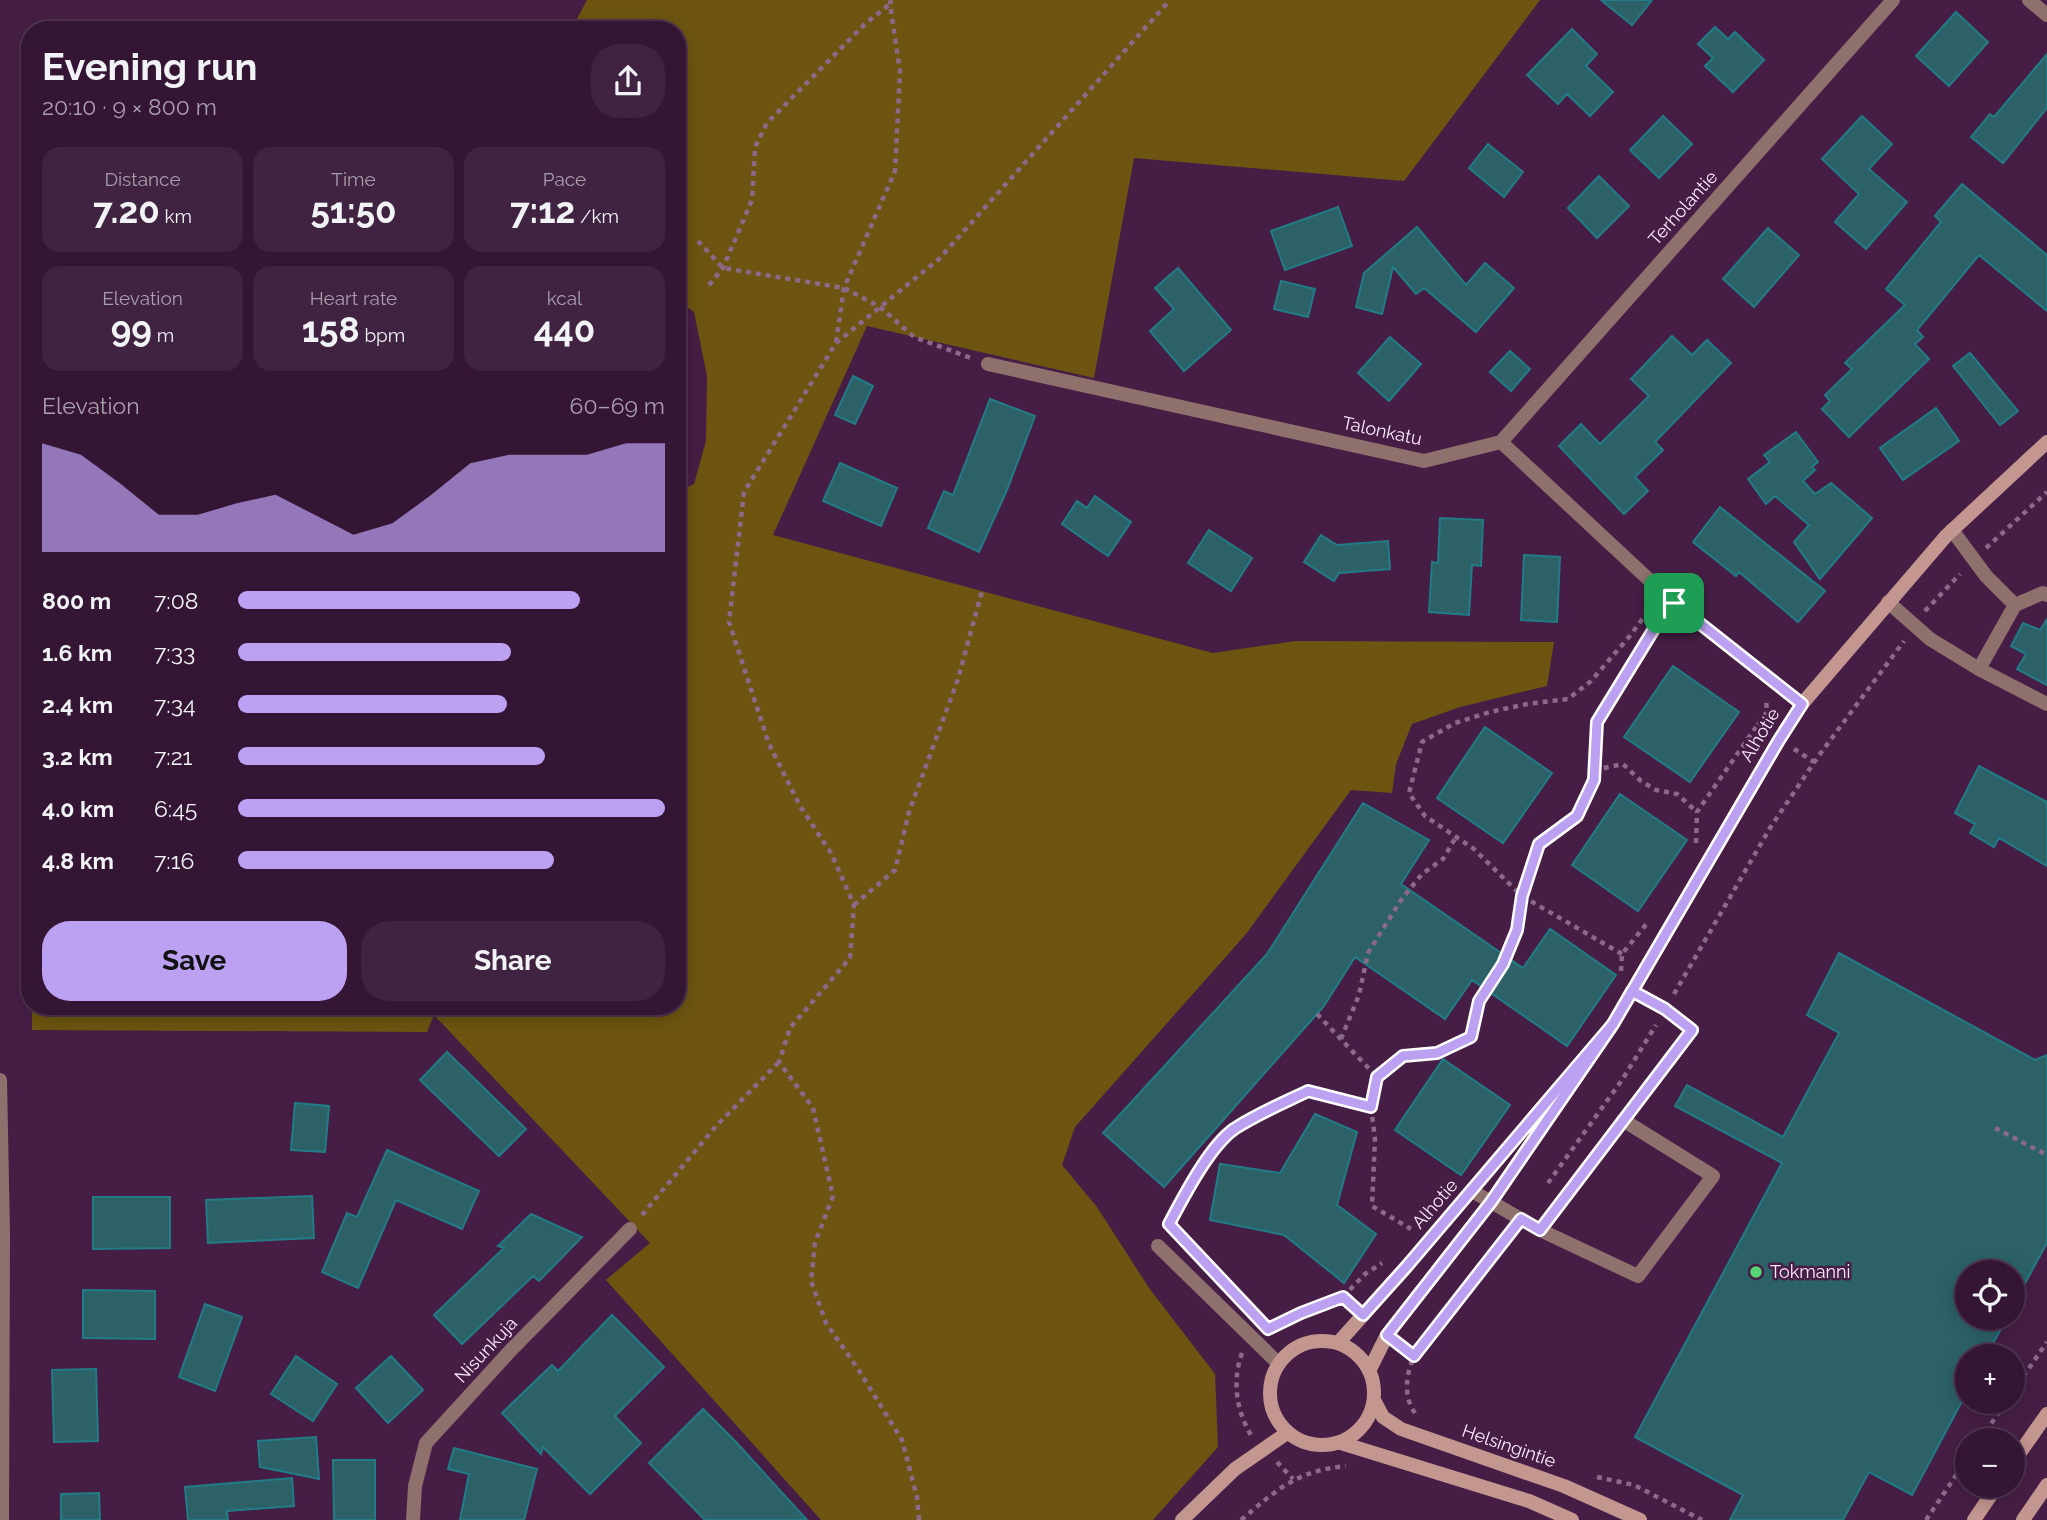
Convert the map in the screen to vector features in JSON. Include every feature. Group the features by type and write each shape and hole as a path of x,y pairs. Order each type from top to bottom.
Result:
{"street":[{"name":"Terholantie","path":"1501,442 1893,0"},
{"path":"2029,0 2047,15"},
{"name":"Talonkatu","path":"988,364 1424,461 1501,442"},
{"path":"1501,442 1674,603 1802,704"},
{"name":"Alhotie","path":"1369,1371 1387,1335 1491,1202 1613,1024 1802,704 1952,530 2047,442"},
{"path":"1952,530 1986,576 2015,605"},
{"path":"1979,669 2015,605 2043,593 2047,595"},
{"path":"1888,602 1930,639 1979,669 2047,704"},
{"path":"1540,1230 1692,1030 1665,1009 1632,991"},
{"name":"Alhotie","path":"1338,1343 1472,1191 1613,1024"},
{"path":"0,1080 3,1234 2,1520"},
{"path":"1472,1191 1540,1230 1638,1276 1713,1176 1623,1120"},
{"name":"Nisunkuja","path":"413,1520 415,1486 426,1444 511,1350 630,1229"},
{"path":"1157,1246 1278,1363"},
{"path":"1324,1340 1338,1343 1357,1354 1369,1371 1374,1399 1369,1417 1355,1434 1341,1443 1310,1445 1287,1433 1273,1413 1269,1399 1271,1378 1278,1363 1290,1350 1305,1343 1324,1340"},
{"name":"Helsingintie","path":"1374,1399 1383,1417 1401,1429 1564,1486 1640,1520"},
{"path":"2025,1445 2047,1414"},
{"path":"1182,1520 1235,1469 1287,1433"},
{"path":"1341,1443 1529,1500 1572,1520"},
{"path":"2023,1520 2047,1485"},
{"path":"1974,1520 1989,1498"}],"path":[{"path":"630,1229 716,1126 779,1062 790,1028 850,958 854,905 831,853 800,806 769,744 729,622 744,492 836,343 939,259 1170,0"},
{"path":"836,343 844,288 895,171 900,71 891,2"},
{"path":"709,285 723,268 752,200 755,147 768,123 866,23 891,2"},
{"path":"698,241 723,268 844,288 880,307 914,337 988,364"},
{"path":"1544,1188 1622,1080 1770,828 1816,758 1926,610 1974,560 2047,492"},
{"path":"854,905 895,870 908,812 958,679 982,591"},
{"path":"1655,602 1591,681 1568,699 1490,712 1455,723 1422,742 1409,793 1425,816 1474,849 1522,896 1622,954 1655,913"},
{"path":"1411,1229 1372,1206 1375,1139 1371,1107 1377,1077 1403,1056 1437,1053 1471,1037 1479,1001 1503,964 1517,930 1522,896 1539,844 1577,816 1594,780 1597,722 1665,611 1674,603"},
{"path":"1696,845 1697,812 1756,727"},
{"path":"1594,770 1622,764 1656,790 1677,794 1697,812"},
{"path":"1340,1039 1359,995 1368,953 1401,900 1422,874 1443,859 1456,837"},
{"path":"1317,1014 1377,1077"},
{"path":"779,1062 813,1108 832,1196 815,1243 811,1281 826,1324 858,1369 902,1440 917,1497 919,1520"},
{"path":"1196,1252 1169,1224 1192,1182 1232,1131 1308,1091 1371,1107"},
{"path":"1995,1128 2047,1155"},
{"path":"1412,1411 1407,1394 1408,1369 1414,1356 1521,1219"},
{"path":"1293,1479 1264,1449 1242,1419 1236,1379 1241,1355 1253,1338 1301,1313 1343,1297 1363,1315"},
{"path":"1387,1335 1414,1356"},
{"path":"2025,1374 2047,1342"},
{"path":"1241,1520 1293,1479 1325,1468 1351,1465"},
{"path":"1926,1520 1955,1477"}],"shaded area":[{"path":"587,0 1540,0 1404,181 1134,158 1094,378 867,326 773,535 1213,653 1295,641 1554,642 1547,686 1460,707 1412,724 1396,764 1392,793 1351,790 1246,934 1075,1127 1062,1165 1097,1207 1149,1288 1215,1374 1218,1447 1153,1520 821,1520 606,1280 650,1243 434,1015 686,1015 686,488 694,484 706,441 707,376 694,312 686,306 686,21 576,21"},
{"path":"32,1015 434,1015 427,1032 32,1030"}],"building":[{"path":"1601,0 1652,0 1632,25"},
{"path":"1956,12 1988,42 1949,86 1916,56"},
{"path":"1715,27 1728,39 1735,32 1764,60 1733,92 1705,66 1713,58 1698,44"},
{"path":"1572,29 1597,54 1586,66 1613,92 1590,116 1567,94 1558,104 1527,75"},
{"path":"2047,54 2047,108 2003,163 1971,137 1990,114 1994,117"},
{"path":"1663,116 1692,144 1659,178 1630,150"},
{"path":"1862,116 1892,144 1869,169 1907,202 1866,249 1835,222 1859,194 1822,159"},
{"path":"1488,144 1523,172 1504,197 1469,168"},
{"path":"1599,176 1629,206 1597,238 1568,208"},
{"path":"1962,184 2047,255 2047,311 1979,255 1917,330 1923,337 1915,344 1929,359 1849,437 1822,409 1830,401 1825,395 1852,369 1845,363 1905,305 1886,289 1941,222 1935,216"},
{"path":"1338,207 1352,246 1285,270 1271,231"},
{"path":"1417,227 1466,285 1485,263 1514,288 1476,332 1424,288 1416,294 1393,267 1382,314 1356,307 1364,273"},
{"path":"1768,228 1799,255 1754,307 1723,279"},
{"path":"1178,268 1231,330 1184,371 1150,331 1174,309 1155,288"},
{"path":"1281,281 1315,289 1308,317 1274,309"},
{"path":"1672,336 1692,355 1707,340 1731,363 1655,442 1663,450 1635,477 1648,491 1624,514 1559,446 1581,424 1600,444 1649,396 1631,379"},
{"path":"1390,337 1421,364 1389,401 1358,373"},
{"path":"1510,351 1530,369 1511,391 1490,372"},
{"path":"1970,353 2018,411 2000,425 1953,366"},
{"path":"853,376 873,386 855,424 835,415"},
{"path":"990,399 1035,416 1007,490 979,552 928,528 944,491 953,495"},
{"path":"1936,408 1959,441 1903,480 1880,448"},
{"path":"1796,432 1818,462 1812,467 1815,470 1803,481 1815,494 1831,483 1872,518 1820,579 1794,542 1809,525 1775,496 1766,504 1748,479 1770,462 1764,455"},
{"path":"840,463 897,488 881,526 823,501"},
{"path":"1095,496 1131,522 1108,556 1062,524 1077,501 1087,508"},
{"path":"1720,507 1825,591 1798,622 1739,572 1736,576 1693,542"},
{"path":"1440,518 1483,520 1481,566 1472,565 1469,615 1429,612 1432,562 1438,563"},
{"path":"1209,530 1252,558 1231,591 1188,563"},
{"path":"1321,535 1337,545 1388,541 1390,569 1339,573 1334,581 1304,562"},
{"path":"1524,555 1560,557 1557,622 1521,620"},
{"path":"2047,619 2047,685 2017,669 2026,654 2011,646 2023,623 2040,630"},
{"path":"1673,666 1739,712 1690,782 1624,737"},
{"path":"1485,727 1552,773 1503,843 1437,798"},
{"path":"1979,766 2047,802 2047,866 1999,838 1994,847 1970,833 1975,824 1955,813"},
{"path":"1620,794 1687,840 1638,911 1572,865"},
{"path":"1363,803 1429,840 1401,884 1523,968 1550,929 1616,975 1567,1046 1472,980 1445,1019 1355,957 1324,1006 1164,1187 1103,1133 1267,954"},
{"path":"1839,953 2035,1060 2047,1055 2047,1243 2025,1283 2025,1260 1955,1260 1955,1330 2000,1330 1993,1344 1955,1344 1955,1414 1912,1495 1869,1472 1843,1520 1730,1520 1743,1495 1635,1437 1782,1163 1675,1106 1687,1085 1783,1137 1839,1033 1807,1015"},
{"path":"447,1052 526,1129 499,1156 420,1080"},
{"path":"1443,1059 1510,1105 1461,1175 1395,1130"},
{"path":"295,1103 329,1106 325,1152 291,1150"},
{"path":"1315,1114 1357,1132 1337,1205 1376,1234 1344,1283 1284,1235 1210,1220 1220,1164 1280,1173"},
{"path":"387,1150 479,1191 462,1229 396,1200 358,1288 322,1272 347,1213 357,1217"},
{"path":"312,1196 314,1238 208,1243 206,1200"},
{"path":"93,1197 170,1197 170,1248 93,1249"},
{"path":"531,1214 582,1237 539,1281 533,1276 462,1344 434,1315 504,1248 498,1246"},
{"path":"83,1290 155,1291 155,1339 83,1338"},
{"path":"205,1304 242,1317 215,1391 179,1377"},
{"path":"612,1315 664,1367 615,1416 641,1443 590,1494 543,1447 541,1454 502,1413 552,1365 558,1371"},
{"path":"296,1356 337,1384 313,1421 271,1394"},
{"path":"391,1356 423,1390 388,1423 356,1388"},
{"path":"96,1369 98,1441 54,1442 52,1370"},
{"path":"703,1409 807,1520 705,1520 649,1463"},
{"path":"316,1437 319,1479 260,1467 258,1441"},
{"path":"454,1448 537,1469 524,1520 460,1520 469,1474 448,1469"},
{"path":"333,1460 375,1460 375,1520 334,1520"},
{"path":"292,1478 294,1506 227,1511 228,1520 188,1520 185,1487"},
{"path":"99,1493 100,1520 61,1520 61,1494"}],"place":[{"name":"Tokmanni","path":"1756,1272"}],"route":[{"path":"1674,603 1665,611 1597,722 1594,780 1577,816 1539,844 1522,896 1517,930 1503,964 1479,1001 1471,1037 1437,1053 1403,1056 1377,1077 1371,1107 1308,1091 1269,1110 1232,1131 1192,1182 1169,1224 1268,1329 1343,1297 1363,1315 1613,1024 1632,991 1665,1009 1692,1030 1540,1230 1521,1219 1414,1356 1387,1335 1491,1202 1613,1024 1632,991 1779,740 1802,704 1674,603"}]}
